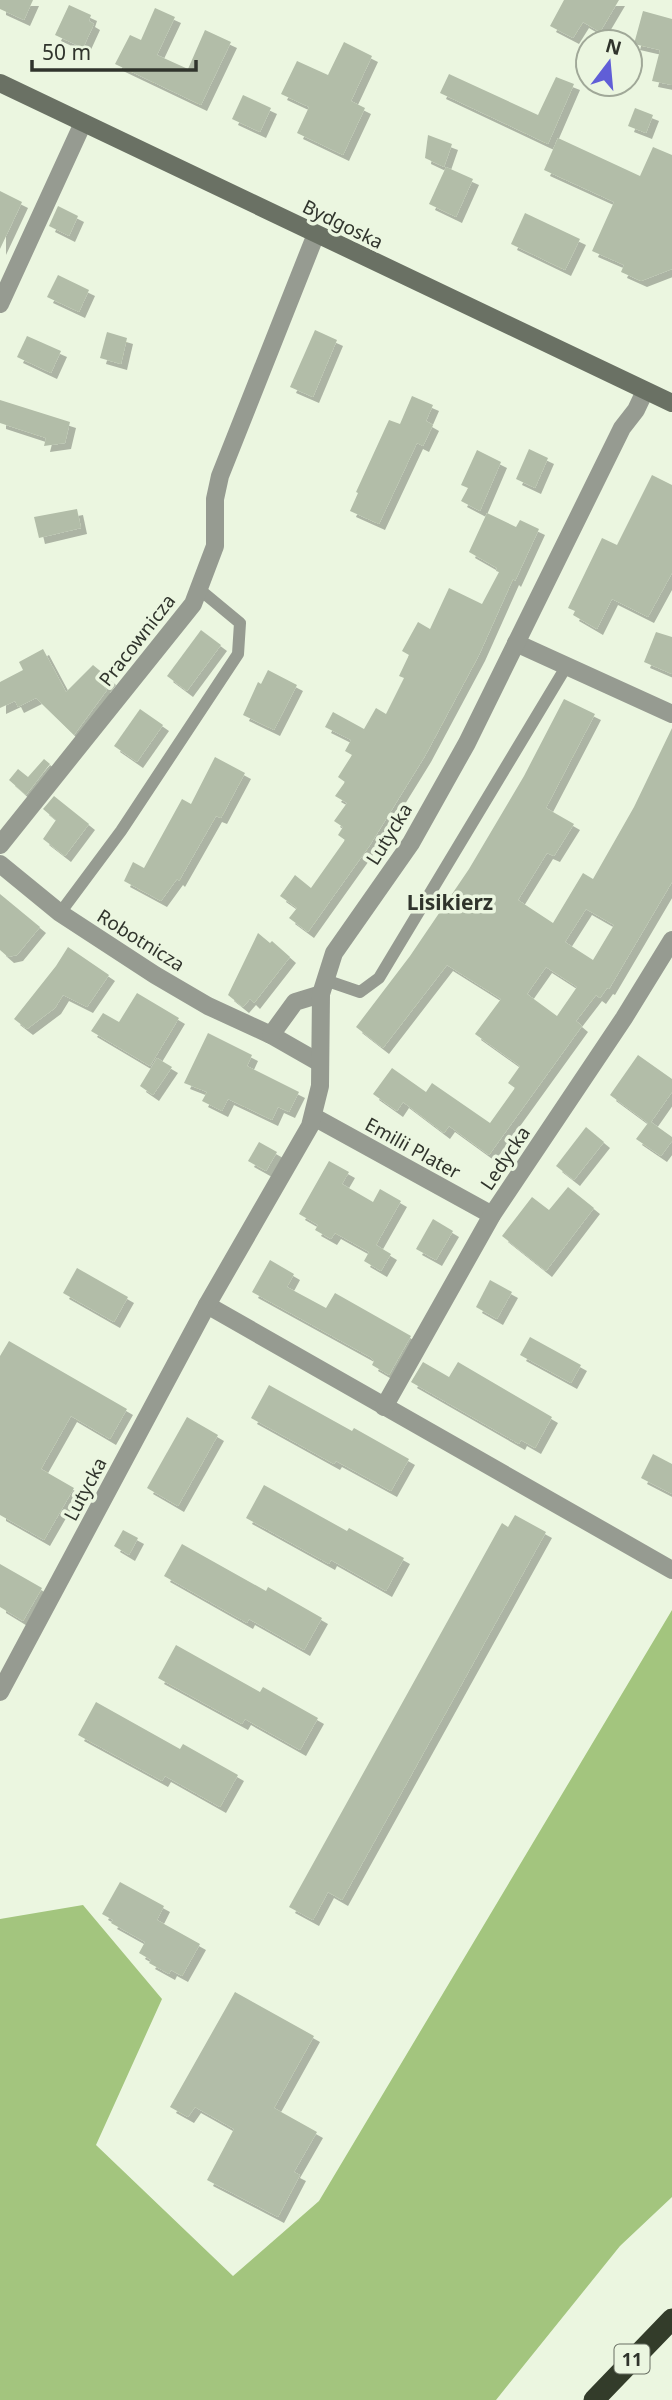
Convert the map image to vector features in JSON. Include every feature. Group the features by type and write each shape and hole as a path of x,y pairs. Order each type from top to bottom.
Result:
{"highway":[{"name":"11","path":"594,2400 672,2319"}],"street":[{"name":"Bydgoska","path":"0,83 671,401"},
{"path":"0,304 83,123"},
{"name":"Pracownicza","path":"0,845 193,604 215,546 215,499 220,476 316,234"},
{"name":"Lutycka","path":"0,1692 207,1305 314,1117 319,1094 323,987 334,953 411,843 467,743 622,428 636,410 645,391"},
{"path":"516,643 672,714"},
{"name":"Robotnicza","path":"0,863 60,913 208,1006 271,1035 320,1063"},
{"name":"Ledycka","path":"384,1406 492,1215 617,1029 672,940"},
{"path":"271,1035 295,1002 323,987"},
{"name":"Emilii Plater","path":"314,1117 492,1215"},
{"path":"207,1305 672,1570"}],"lane":[{"path":"60,913 121,831 238,654 240,622 199,589"},
{"path":"323,987 360,992 379,978 566,667"}],"green space":[{"path":"672,1610 672,2197 620,2246 496,2400 0,2400 0,1919 83,1905 162,1999 96,2145 233,2276 319,2201"}],"building":[{"path":"0,0 33,0 24,20 0,9"},
{"path":"564,0 619,0 602,28 593,28 583,22 579,28 574,28 573,38 550,26"},
{"path":"69,5 91,15 89,21 94,24 83,48 55,35"},
{"path":"155,8 175,17 157,55 188,69 205,30 231,42 201,105 115,64 130,35 141,40"},
{"path":"643,11 672,19 672,85 652,81 660,50 644,46 644,28 638,28"},
{"path":"344,42 372,56 351,101 365,108 343,155 297,133 309,107 281,94 297,61 328,75"},
{"path":"449,74 538,115 556,77 574,84 548,144 440,93"},
{"path":"243,95 271,108 260,132 232,119"},
{"path":"635,108 653,115 646,133 628,126"},
{"path":"428,135 452,144 444,167 425,158"},
{"path":"558,138 640,176 653,147 672,155 672,269 641,281 621,272 624,265 592,251 614,202 544,170"},
{"path":"446,167 473,179 456,217 429,204"},
{"path":"0,191 22,202 0,249"},
{"path":"58,206 78,216 69,236 49,226"},
{"path":"525,213 580,239 565,270 511,244"},
{"path":"58,275 89,290 79,312 47,297"},
{"path":"315,330 337,340 313,397 290,387"},
{"path":"107,332 127,338 121,364 100,358"},
{"path":"27,336 61,351 51,373 17,357"},
{"path":"412,396 433,405 426,421 433,425 423,446 417,443 379,524 350,511 389,420 400,424"},
{"path":"0,400 70,422 65,443 44,446 46,438 0,423"},
{"path":"529,449 548,458 535,488 516,479"},
{"path":"477,450 501,462 480,511 461,501 468,488 461,485"},
{"path":"652,475 672,485 672,573 648,617 612,599 597,629 573,615 575,611 568,608 602,538 617,545"},
{"path":"77,509 81,528 39,538 34,517"},
{"path":"487,513 516,527 520,520 539,529 479,655 425,756 370,845 308,932 289,918 297,908 280,896 295,875 311,888 345,840 338,835 343,827 334,821 347,803 335,796 345,782 338,777 352,755 345,751 351,740 325,727 333,712 364,729 376,708 386,714 404,678 399,676 409,655 402,651 418,622 430,629 449,588 482,604 499,572 496,571 497,568 469,552"},
{"path":"201,630 221,645 187,691 167,676"},
{"path":"656,632 672,637 672,674 644,662"},
{"path":"43,649 66,692 93,665 110,679 104,687 107,690 74,735 36,698 18,707 15,701 0,708 0,682 23,670 19,662"},
{"path":"268,670 297,685 274,730 243,715 258,682 261,684"},
{"path":"564,699 595,714 546,808 574,824 554,856 547,853 518,900 553,923 583,873 593,879 634,807 672,728 672,882 609,989 607,988 600,998 596,995 576,1021 582,1026 489,1155 449,1126 444,1133 403,1102 397,1111 373,1094 392,1068 426,1092 432,1083 490,1123 515,1088 508,1083 520,1066 475,1034 501,999 447,965 383,1048 356,1027 410,956 469,869 524,776","holes":["586,909 614,925 593,960 565,942","546,967 577,987 557,1016 527,994"]},
{"path":"140,709 163,725 137,762 114,746"},
{"path":"215,757 245,773 221,818 216,816 179,881 177,879 161,901 124,881 133,862 144,868 182,799 191,804"},
{"path":"44,759 50,764 26,795 9,780 18,769 28,777"},
{"path":"54,796 89,824 65,856 43,839 56,820 43,809"},
{"path":"0,894 40,927 17,955 8,957 0,950"},
{"path":"258,933 290,957 254,1003 250,999 243,1007 228,995"},
{"path":"68,947 109,975 87,1007 63,995 55,1008 27,1029 14,1019"},
{"path":"137,993 179,1018 150,1066 91,1031 103,1013 119,1022"},
{"path":"208,1033 252,1055 247,1066 299,1092 289,1112 278,1107 272,1120 228,1099 222,1111 202,1101 207,1092 184,1083"},
{"path":"638,1055 672,1079 672,1092 651,1122 672,1137 661,1156 636,1139 648,1123 610,1095"},
{"path":"157,1058 172,1067 153,1095 140,1086"},
{"path":"586,1127 604,1142 574,1180 556,1166"},
{"path":"259,1142 277,1152 266,1171 248,1161"},
{"path":"329,1161 349,1172 342,1184 373,1202 380,1189 401,1201 376,1245 391,1254 381,1271 364,1261 369,1252 335,1233 331,1239 315,1230 318,1225 299,1214"},
{"path":"568,1187 594,1208 546,1271 502,1236 532,1197 549,1210"},
{"path":"433,1219 453,1231 436,1260 416,1249"},
{"path":"270,1260 294,1274 287,1287 326,1308 335,1293 411,1336 389,1375 372,1365 374,1361 370,1357 252,1292"},
{"path":"77,1268 128,1297 114,1322 63,1293"},
{"path":"490,1280 512,1292 497,1319 476,1307"},
{"path":"530,1337 581,1365 571,1383 520,1355"},
{"path":"9,1341 127,1409 110,1439 71,1416 41,1469 74,1488 44,1540 0,1515 0,1356"},
{"path":"423,1362 449,1377 458,1362 552,1417 535,1448 521,1440 519,1444 411,1382"},
{"path":"269,1385 409,1459 391,1491 336,1461 334,1464 251,1418"},
{"path":"187,1417 218,1435 178,1506 147,1488"},
{"path":"653,1454 672,1464 672,1494 641,1478"},
{"path":"264,1485 347,1531 349,1528 404,1558 386,1591 331,1560 329,1564 246,1518"},
{"path":"515,1515 546,1532 342,1900 328,1892 313,1920 289,1907 502,1523 508,1527"},
{"path":"123,1530 138,1538 129,1555 114,1546"},
{"path":"182,1544 266,1591 268,1587 322,1618 304,1650 249,1619 247,1623 164,1576"},
{"path":"0,1564 42,1588 23,1621 0,1607"},
{"path":"176,1645 260,1692 263,1687 318,1718 300,1750 245,1719 242,1724 158,1678"},
{"path":"96,1702 180,1749 183,1744 238,1775 220,1807 165,1776 162,1781 78,1735"},
{"path":"120,1882 164,1906 157,1920 200,1944 182,1976 171,1970 169,1974 149,1963 151,1960 139,1953 145,1942 111,1923 113,1920 102,1914"},
{"path":"235,1992 314,2036 274,2108 317,2132 294,2172 300,2175 278,2217 207,2180 234,2129 195,2107 188,2117 170,2107"}],"district":[{"name":"Lisikierz","path":"450,902"}]}
